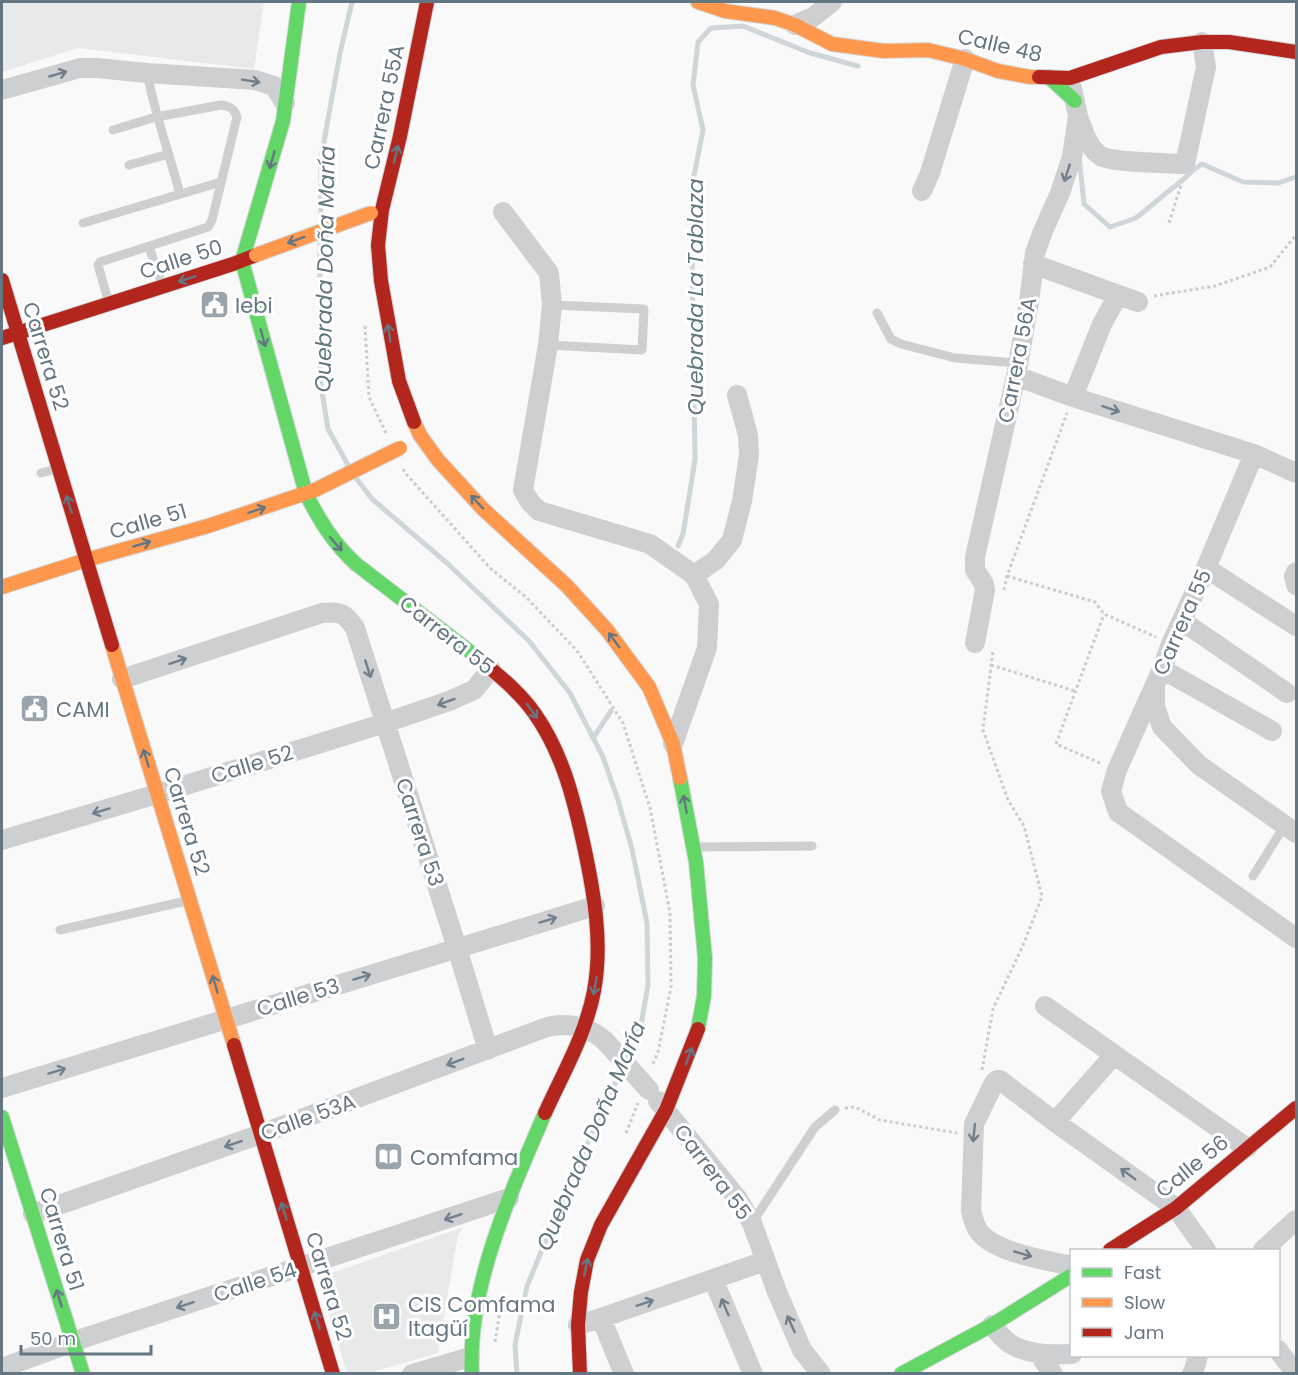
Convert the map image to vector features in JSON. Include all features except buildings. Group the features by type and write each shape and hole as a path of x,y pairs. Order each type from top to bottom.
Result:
{"street":[{"path":"243,261 283,121 299,2"},
{"name":"Carrera 55A","path":"427,2 400,136 376,212 380,269 391,345 399,381 420,435 438,460 483,509 567,586 607,630 649,687 673,744 696,862 705,958 704,996 698,1032 666,1110"},
{"name":"Calle 48","path":"698,2 724,11 775,18 795,25 832,44 884,51 928,50 965,59 998,71 1030,77 1070,78 1161,47 1202,42 1229,42 1296,52"},
{"path":"795,25 813,17 832,2"},
{"path":"1049,77 1076,109 1090,145 1102,157 1185,164 1206,66 1202,42"},
{"path":"922,191 930,173 965,59"},
{"path":"2,90 80,68 255,80 274,86 285,103"},
{"name":"Carrera 56A","path":"984,645 985,590 975,570 975,557 1018,370 1033,264 1043,231 1060,193 1072,157 1076,109 1070,78"},
{"name":"Calle 50","path":"2,338 243,261 376,212"},
{"path":"503,212 549,273 552,305 548,345 524,490 530,502 539,511 650,544 693,575 709,604 707,648 673,744"},
{"name":"Carrera 55","path":"243,261 318,518 332,540 349,558 491,669 525,702 545,729 560,760 573,796 587,863 595,906 598,942 597,975 590,1008 578,1044 509,1198 485,1269 475,1313 471,1365"},
{"path":"1033,264 1129,299 1101,324 1073,397"},
{"name":"Carrera 52","path":"2,280 333,1374"},
{"path":"1018,370 1073,397 1254,454 1296,473"},
{"path":"693,575 716,560 732,540 742,501 749,455 748,435 736,395"},
{"name":"Calle 51","path":"2,587 86,560 208,526 311,492 400,448 420,435"},
{"name":"Carrera 55","path":"1254,454 1117,770 1111,791 1118,812 1296,938"},
{"path":"1206,568 1296,626"},
{"path":"1296,572 1294,576 1296,585"},
{"name":"Carrera 53","path":"122,679 322,613 335,612 347,616 355,628 488,1050"},
{"path":"1182,621 1287,693"},
{"name":"Calle 52","path":"2,840 385,723 474,690 491,669"},
{"path":"1272,731 1159,675 1155,707 1162,727 1199,765 1291,829"},
{"name":"Calle 53","path":"2,1088 595,906"},
{"path":"1045,1006 1248,1148"},
{"name":"Calle 53A","path":"33,1215 261,1134 547,1027 559,1025 584,1027"},
{"name":"Carrera 55","path":"584,1027 600,1036 649,1090 738,1199 752,1223 765,1261 802,1350 821,1374"},
{"path":"1055,1122 1114,1055"},
{"path":"989,1076 1000,1080 1176,1208 1205,1249"},
{"path":"989,1076 994,1083 974,1124 971,1211 974,1222 979,1232 992,1243 1018,1254 1070,1266"},
{"name":"Calle 56","path":"1113,1249 1176,1208 1296,1108"},
{"path":"580,1374 578,1325 587,1260 601,1226 666,1110"},
{"name":"Carrera 51","path":"2,1118 82,1374"},
{"name":"Calle 54","path":"2,1368 73,1342 509,1198"},
{"path":"1265,1249 1296,1220"},
{"path":"578,1325 765,1261"},
{"path":"901,1374 945,1357 1070,1276"},
{"path":"713,1279 753,1374"},
{"path":"601,1318 624,1374"},
{"path":"992,1325 1011,1344 1038,1353 1070,1354"},
{"path":"1038,1353 1053,1374"},
{"path":"1280,1353 1296,1374"},
{"path":"1192,1374 1198,1357"},
{"path":"412,1374 471,1365"}],"lane":[{"path":"147,73 156,117 180,194"},
{"path":"109,304 98,265 100,262 208,227 212,220 237,117 234,110 221,105 156,117 113,130"},
{"path":"129,165 169,154"},
{"path":"83,223 221,182"},
{"path":"149,247 163,286"},
{"path":"548,345 642,350 644,309 552,305"},
{"path":"877,313 891,339 901,344 955,358 1018,370"},
{"path":"41,473 59,469"},
{"path":"1253,876 1291,829"},
{"path":"693,847 812,846"},
{"path":"60,930 189,900"},
{"path":"752,1223 815,1127 835,1110"}],"path":[{"path":"1169,223 1180,189"},
{"path":"1129,299 1215,286 1270,267 1296,235"},
{"path":"1002,597 1007,576 1073,397"},
{"path":"1007,576 1095,602 1104,614 1171,644"},
{"path":"1104,614 1056,744 1117,770"},
{"path":"984,645 991,665 983,730 1008,800 1024,826 1042,896 1025,941 993,1009 989,1076"},
{"path":"991,665 1076,691"},
{"path":"835,1110 855,1107 880,1120 973,1137"},
{"path":"494,1348 501,1305"}],"shaded area":[{"path":"2,2 264,2 254,69 78,48 2,72"},
{"name":"CIS Comfama Itagüí","path":"463,1227 458,1235 438,1353 369,1373 347,1373 318,1278"}],"waterway":[{"name":"Quebrada Doña María","path":"321,222 321,158 340,53 352,2"},
{"name":"Quebrada La Tablaza","path":"678,546 683,534 695,460 691,191 703,130 693,85 698,42 711,28 743,26 810,53 858,66"},
{"name":"Quebrada La Tablaza","path":"1079,156 1084,204 1110,227 1136,218 1202,164 1243,182 1278,183 1296,177"},
{"name":"Quebrada Doña María","path":"320,240 320,379 328,429 348,465"},
{"name":"Quebrada Doña María","path":"356,478 372,499 447,563 529,641 570,693 603,757 632,849 647,923 648,985 641,1025 626,1057"},
{"name":"Quebrada La Tablaza","path":"593,738 611,711"},
{"name":"Quebrada Doña María","path":"517,1374 515,1345 527,1286 571,1180 623,1066"}],"traffic: fast":[{"path":"242,261 283,121 299,2"},
{"path":"1049,77 1075,101"},
{"path":"242,261 306,494 316,513 334,540 356,564 477,657"},
{"path":"680,778 696,862 705,958 704,996 698,1029"},
{"path":"472,1374 472,1341 484,1274 506,1207 545,1113"},
{"path":"2,1117 83,1374"},
{"path":"901,1374 992,1325 1070,1276"}],"traffic: slow":[{"path":"698,2 725,11 775,18 795,25 832,44 884,51 928,50 965,59 998,71 1039,77"},
{"path":"256,255 371,213"},
{"path":"414,422 420,435 438,460 483,509 567,586 607,630 649,687 673,744 680,778"},
{"path":"315,490 400,448"},
{"path":"2,587 86,560 208,526 315,490"},
{"path":"112,645 234,1045"}],"traffic: jam":[{"path":"414,422 399,381 381,281 378,245 382,210 400,136 427,2"},
{"path":"1039,77 1070,78 1161,47 1202,42 1229,42 1296,52"},
{"path":"2,338 256,255"},
{"path":"2,280 112,645"},
{"path":"477,657 523,698 545,729 553,745 576,812 594,900 598,955 594,991 580,1038 545,1113"},
{"path":"580,1374 578,1325 587,1260 601,1225 666,1110 698,1029"},
{"path":"234,1045 333,1374"},
{"path":"1112,1249 1176,1208 1296,1108"}],"place":[{"name":"Iebi","path":"214,305"},
{"name":"CAMI","path":"35,709"},
{"name":"Comfama","path":"389,1157"},
{"name":"CIS Comfama Itagüí","path":"387,1316"}]}
